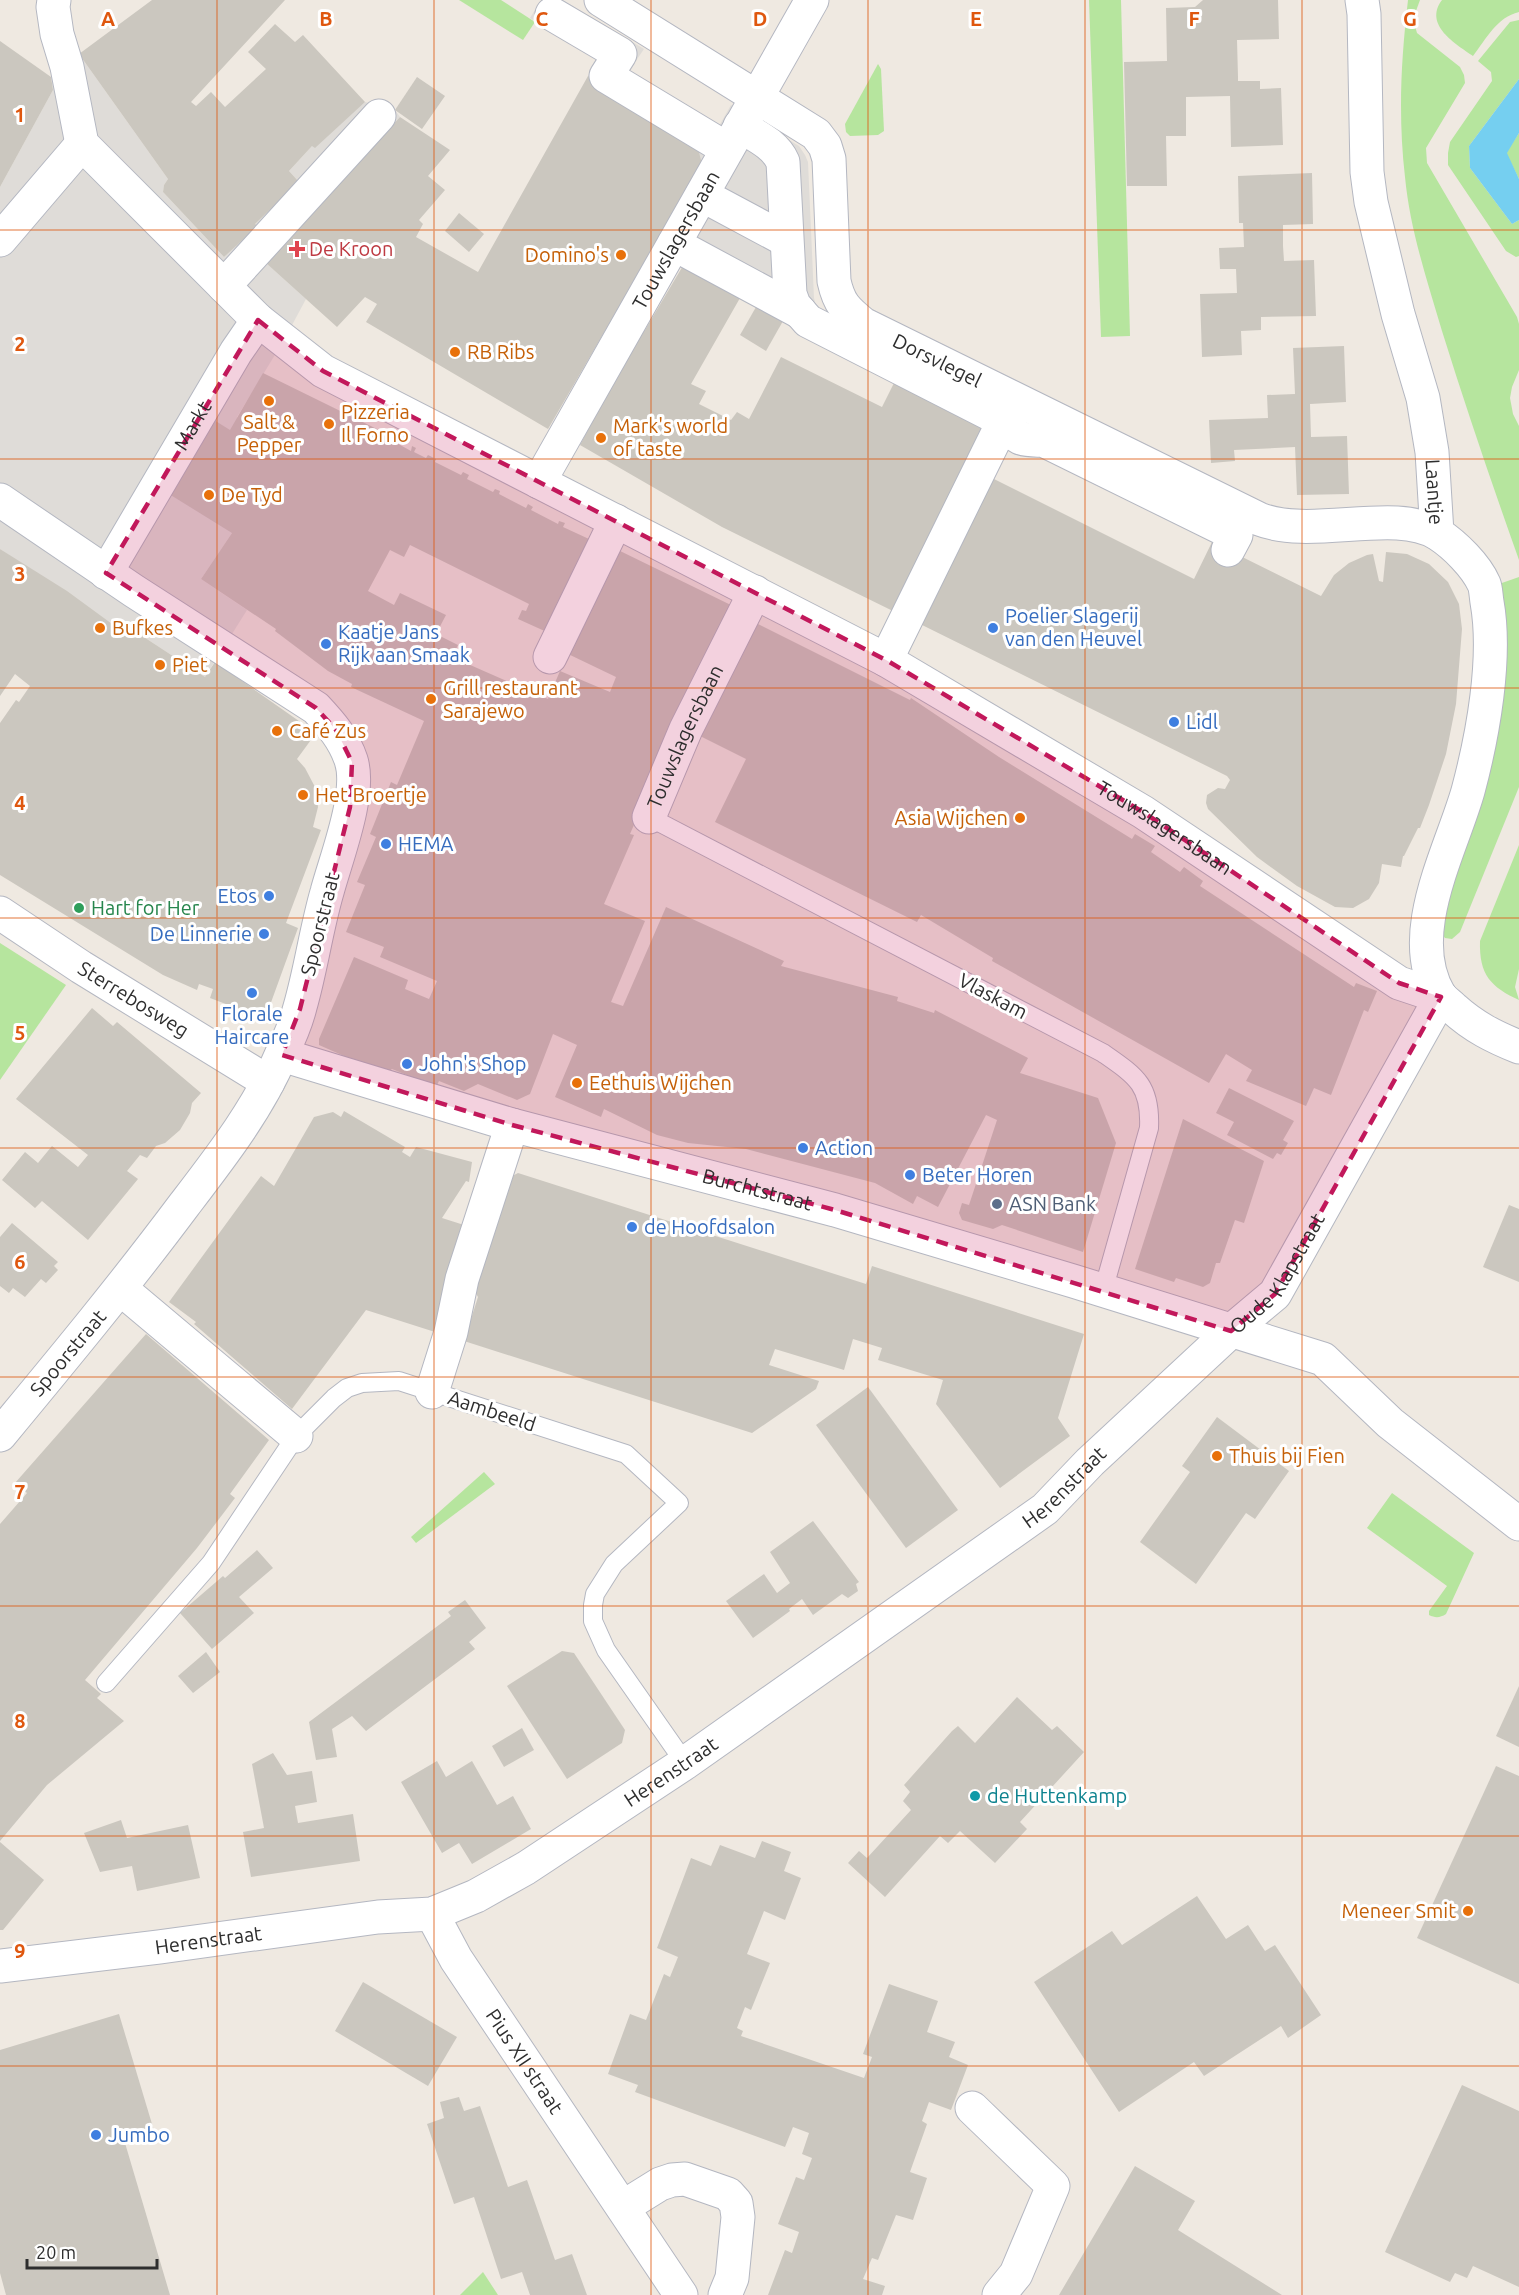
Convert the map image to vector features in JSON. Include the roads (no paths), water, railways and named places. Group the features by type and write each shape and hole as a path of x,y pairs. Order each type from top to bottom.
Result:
{"street":[{"path":"54,0 57,34 67,67 82,144 258,320"},
{"name":"Dorsvlegel","path":"601,0 816,134 825,146 829,159 834,281 840,302 863,324 1010,410"},
{"name":"Touwslagersbaan","path":"539,482 812,0"},
{"name":"Laantje","path":"1362,0 1368,182 1398,314 1423,398 1432,452 1437,533 1469,563 1484,585 1490,621 1483,719 1468,791 1432,897 1426,926 1429,963 1441,997"},
{"path":"552,14 620,54 606,76 734,137 771,146 778,152 783,162 790,294 800,312"},
{"path":"224,286 379,116"},
{"path":"0,239 82,144"},
{"path":"702,195 786,240"},
{"name":"Dorsvlegel","path":"674,244 800,312 808,321 828,332 1271,524 1303,527 1405,524 1437,533"},
{"name":"Touwslagersbaan","path":"258,320 323,371 886,660 1143,812 1399,983 1441,997"},
{"name":"Markt","path":"106,573 236,352 258,320"},
{"path":"886,660 1010,410"},
{"name":"Dorsvlegel","path":"1010,410 1013,435 1026,441 1043,440 1236,535 1228,550"},
{"name":"Spoorstraat","path":"0,500 106,573 316,708 336,730 352,762 354,776 350,807 323,906 300,1009 275,1069 223,1153 121,1289 0,1435"},
{"path":"550,657 616,521"},
{"name":"Touwslagersbaan","path":"649,817 686,729 755,592"},
{"name":"Sterrebosweg","path":"0,913 91,973 275,1069"},
{"path":"1441,997 1478,1028 1519,1047"},
{"name":"Oude Klapstraat","path":"1231,1331 1275,1294 1441,997"},
{"name":"Burchtstraat","path":"275,1069 512,1125 835,1210 1231,1331"},
{"path":"432,1392 451,1332 462,1279 512,1125"},
{"path":"121,1289 296,1436"},
{"name":"Oude Klapstraat","path":"1231,1331 1323,1359 1390,1423 1519,1524"},
{"name":"Herenstraat","path":"0,1966 378,1917 432,1914 476,1896 526,1868 684,1763 1045,1509 1090,1462 1231,1331"},
{"name":"Pius XII straat","path":"432,1914 456,1959 681,2295"},
{"path":"972,2108 1053,2186 1016,2274 999,2295"},
{"path":"623,2207 660,2184 672,2180 685,2179 728,2194 736,2204 738,2217 732,2278 725,2295"}],"lane":[{"name":"Vlaskam","path":"649,817 1092,1048 1128,1070 1142,1086 1150,1106 1149,1128 1102,1291"},
{"name":"Aambeeld","path":"106,1683 211,1563 296,1436 334,1398 347,1389 362,1383 399,1381 626,1454 679,1503 614,1564 595,1594 592,1605 593,1621 606,1650 684,1763"}],"water":[{"path":"1519,79 1519,133 1507,153 1519,179 1519,220 1512,224 1470,168 1469,146"}],"place":[{"name":"De Kroon","path":"297,249"},
{"name":"Domino's","path":"621,255"},
{"name":"RB Ribs","path":"455,352"},
{"name":"Salt & Pepper","path":"269,401"},
{"name":"Pizzeria Il Forno","path":"329,424"},
{"name":"Mark's world of taste","path":"601,438"},
{"name":"De Tyd","path":"209,495"},
{"name":"Bufkes","path":"100,628"},
{"name":"Poelier Slagerij van den Heuvel","path":"993,628"},
{"name":"Kaatje Jans Rijk aan Smaak","path":"326,644"},
{"name":"Piet","path":"160,665"},
{"name":"Grill restaurant Sarajewo","path":"431,699"},
{"name":"Lidl","path":"1174,722"},
{"name":"Café Zus","path":"277,731"},
{"name":"Het Broertje","path":"303,795"},
{"name":"Asia Wijchen","path":"1020,818"},
{"name":"HEMA","path":"386,844"},
{"name":"Etos","path":"269,896"},
{"name":"Hart for Her","path":"79,908"},
{"name":"De Linnerie","path":"264,934"},
{"name":"Florale Haircare","path":"252,993"},
{"name":"John's Shop","path":"407,1064"},
{"name":"Eethuis Wijchen","path":"577,1083"},
{"name":"Action","path":"803,1148"},
{"name":"Beter Horen","path":"910,1175"},
{"name":"ASN Bank","path":"997,1204"},
{"name":"de Hoofdsalon","path":"632,1227"},
{"name":"Thuis bij Fien","path":"1217,1456"},
{"name":"de Huttenkamp","path":"975,1796"},
{"name":"Meneer Smit","path":"1468,1911"},
{"name":"Jumbo","path":"96,2135"}]}
